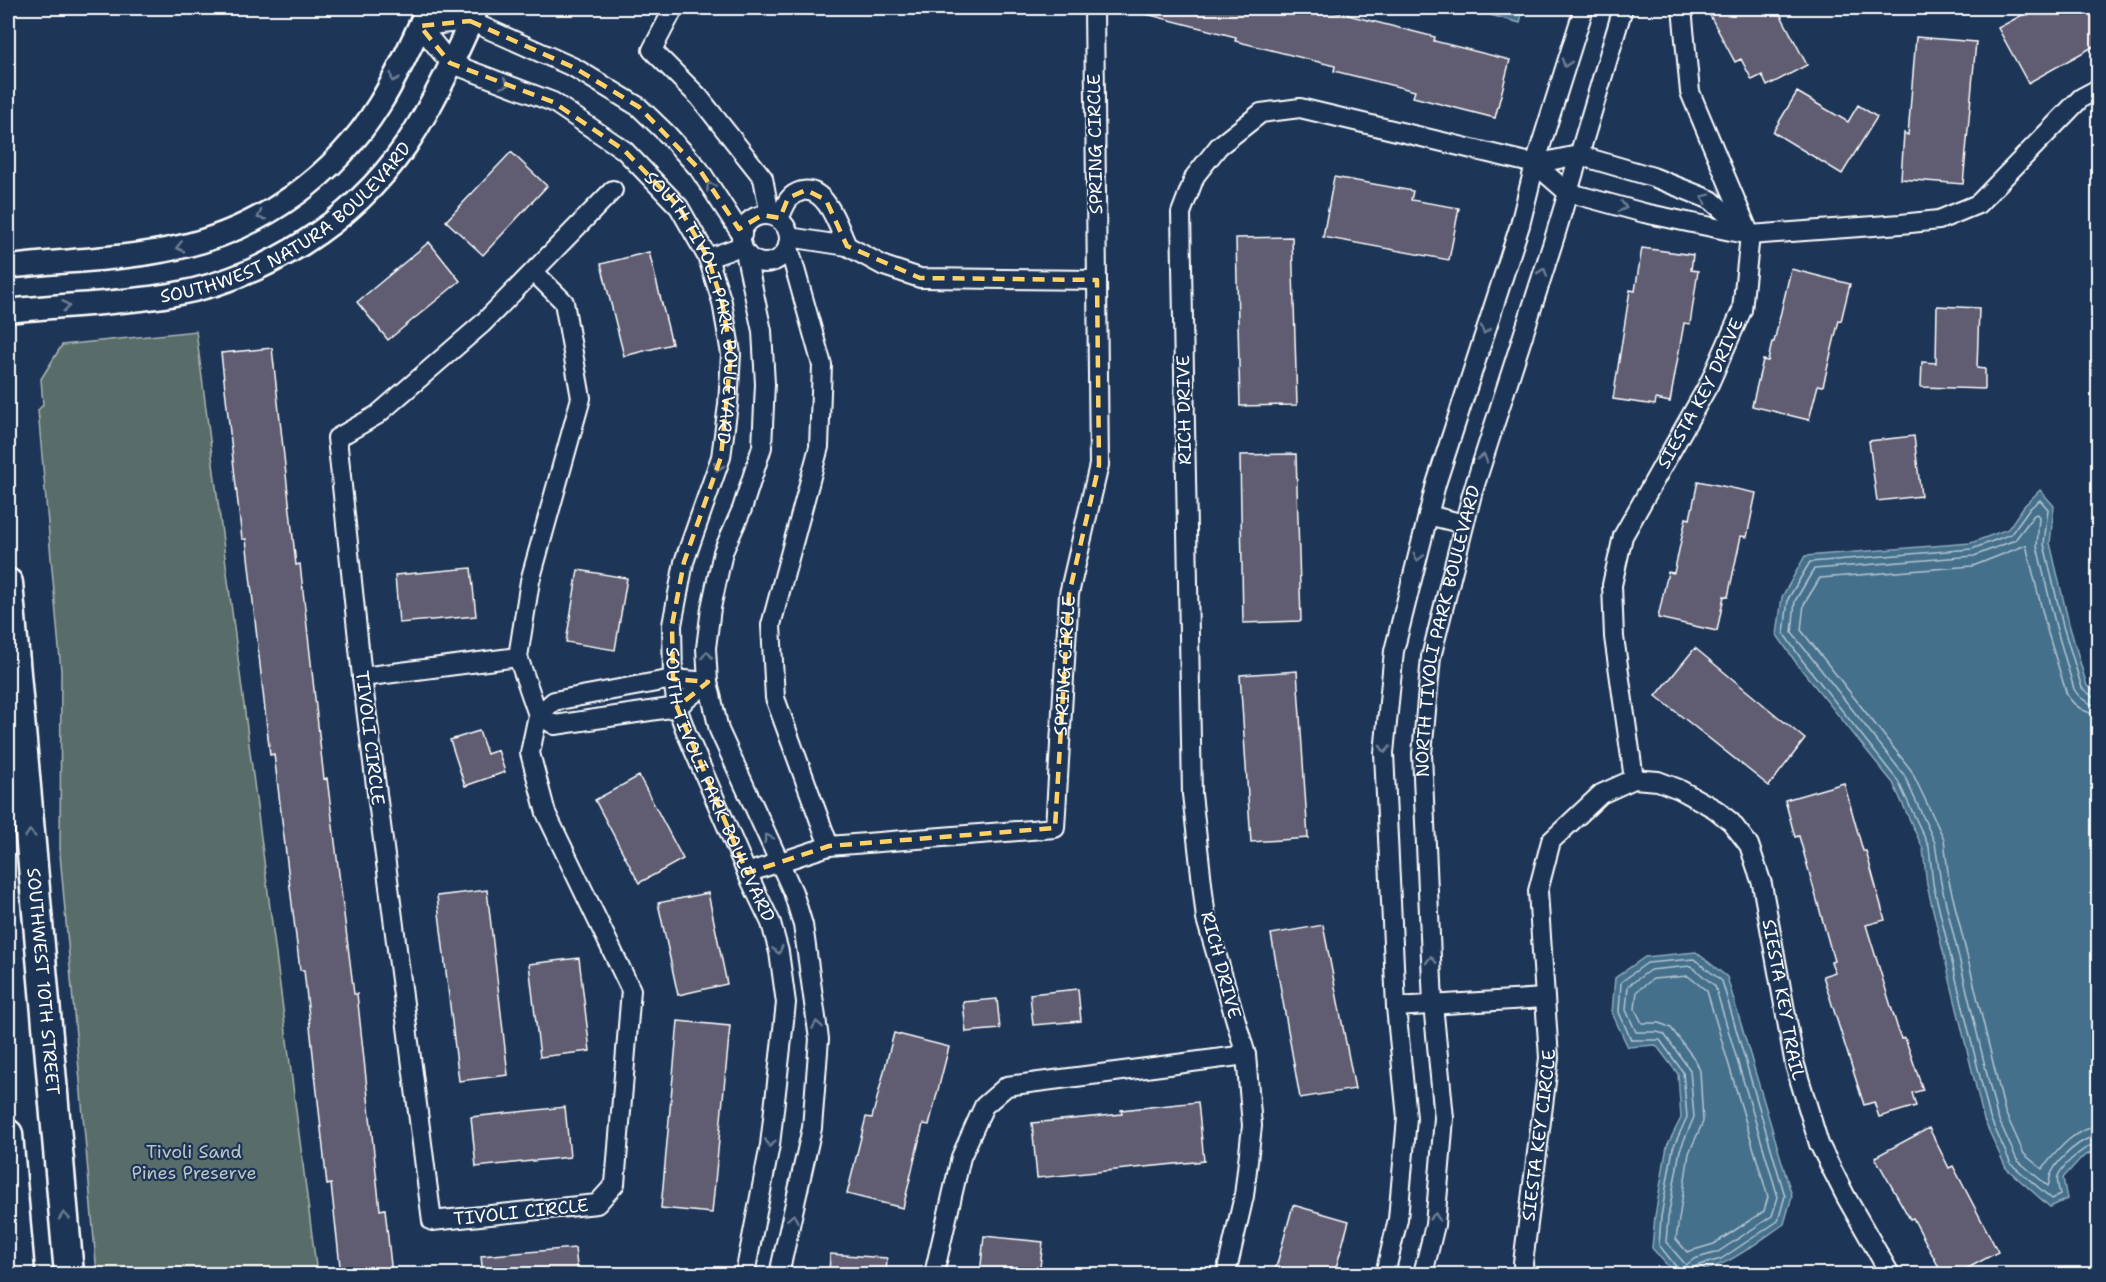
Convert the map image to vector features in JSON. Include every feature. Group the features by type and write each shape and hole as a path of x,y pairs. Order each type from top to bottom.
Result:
{"main road":[{"name":"SOUTHWEST 10TH STREET","path":"8,583 69,1275"},
{"path":"8,1134 20,1275"}],"street":[{"path":"674,8 652,50 699,97 764,178 775,217"},
{"name":"SPRING CIRCLE","path":"747,873 829,846 1055,828 1069,594 1098,465 1094,8"},
{"path":"1385,1275 1398,1219 1407,1118 1396,1007 1384,753 1394,651 1436,484 1520,225 1535,164 1584,8"},
{"name":"NORTH TIVOLI PARK BOULEVARD","path":"1423,1275 1434,1226 1444,1118 1433,1004 1422,754 1431,657 1472,494 1556,236 1567,192 1623,8"},
{"name":"SIESTA KEY DRIVE","path":"1634,779 1614,637 1612,585 1614,575 1623,536 1709,384 1742,310 1750,235 1690,92 1682,8"},
{"name":"SOUTH TIVOLI PARK BOULEVARD","path":"424,16 473,14 497,32 574,68 639,107 699,169 743,244 762,331 765,384 762,447 742,509 723,552 711,608 706,648 708,682 719,730 781,862 803,925 819,1039 812,1128 779,1275"},
{"name":"SOUTHWEST NATURA BOULEVARD","path":"8,311 134,300 172,295 210,286 246,273 314,237 373,186 405,145 433,99 473,14"},
{"path":"424,16 450,63"},
{"name":"SOUTHWEST NATURA BOULEVARD","path":"8,267 154,252 180,247 218,236 269,212 302,190 331,165 357,136 379,105 424,16"},
{"name":"SOUTH TIVOLI PARK BOULEVARD","path":"450,63 553,102 624,150 679,207 708,258 722,302 732,354 728,405 721,457 684,562 672,625 673,679 677,707 686,732 771,923 779,952 786,1003 770,1145 745,1275"},
{"path":"1567,192 1644,213 1750,235 1939,220 1978,204 2081,98 2098,89"},
{"name":"RICH DRIVE","path":"1226,1275 1244,1196 1252,1126 1246,1055 1206,919 1192,794 1181,213 1195,176 1219,146 1262,113 1300,108 1535,164 1567,192"},
{"path":"1535,164 1578,155 1653,177 1711,200 1750,235"},
{"name":"TIVOLI CIRCLE","path":"538,715 530,753 546,813 631,990 615,1184 597,1204 432,1221 362,677 338,438 377,415 482,324 613,190"},
{"path":"775,217 788,198 794,194 806,190 817,193 826,200 847,246"},
{"path":"789,241 785,252 780,257 766,263 751,258 743,244 747,222 754,218 762,215 775,217 784,224 789,241 822,364 819,447 771,625 775,698 829,846"},
{"path":"789,241 847,246 884,266 920,278 1097,280"},
{"path":"708,258 743,244"},
{"path":"534,272 564,302 581,398 530,581 518,657 538,715 555,725 677,707 708,682"},
{"path":"1428,515 1464,524"},
{"path":"362,677 518,657"},
{"path":"538,715 554,701 673,679 708,682"},
{"name":"SIESTA KEY CIRCLE","path":"1524,1275 1523,1263 1549,1058 1538,891 1551,841 1601,794 1634,779"},
{"name":"SIESTA KEY TRAIL","path":"1634,779 1658,781 1669,785 1715,809 1731,822 1749,845 1762,884 1795,1065 1819,1144 1890,1275"},
{"path":"1396,1007 1544,998"},
{"path":"934,1275 961,1157 984,1106 1007,1086 1246,1055"}],"highlighted area":[{"path":"470,21 575,68 639,107 699,169 739,229 762,215 780,218 788,198 806,190 826,200 847,246 920,278 1097,280 1099,465 1069,594 1055,828 829,846 747,873 677,707 708,682 673,679 672,625 684,562 721,457 731,354 722,302 708,258 679,207 624,150 553,102 450,63 420,26"}],"green space":[{"name":"Tivoli Sand Pines Preserve","path":"196,331 317,1274 97,1274 60,854 61,671 38,410 43,405 41,379 62,345"}],"water":[{"path":"1465,8 1523,8 1520,23"},
{"path":"2040,490 2054,506 2050,543 2069,624 2087,686 2098,693 2098,1148 2080,1159 2063,1178 2067,1199 2050,1207 2006,1168 1984,1120 1927,885 1923,849 1893,783 1797,664 1777,635 1782,597 1805,556 1971,543 2008,529 2024,506"},
{"path":"1696,952 1727,977 1792,1196 1784,1224 1746,1251 1706,1270 1675,1274 1652,1248 1667,1146 1681,1118 1678,1074 1656,1045 1628,1047 1612,1013 1615,978 1645,957"}],"building":[{"path":"1146,8 1329,8 1328,10 1435,37 1434,41 1510,60 1495,118 1413,97 1415,91 1334,71 1335,66 1235,41 1236,37 1146,14"},
{"path":"1706,8 1777,8 1807,65 1767,86 1762,75 1752,80 1741,59 1735,62"},
{"path":"2035,8 2098,8 2098,44 2028,83 1998,28"},
{"path":"1916,37 1976,42 1963,184 1901,179 1904,133 1908,135"},
{"path":"1797,92 1848,122 1858,105 1877,117 1842,174 1773,132"},
{"path":"511,152 547,186 483,255 446,221"},
{"path":"1334,177 1413,191 1411,200 1459,208 1449,260 1323,237"},
{"path":"1292,237 1297,405 1240,406 1236,238"},
{"path":"429,242 460,281 388,340 357,302"},
{"path":"1642,248 1693,255 1691,270 1698,271 1690,324 1684,323 1670,402 1656,399 1655,405 1613,399 1630,290 1635,291"},
{"path":"649,252 672,344 624,356 601,264"},
{"path":"1791,269 1850,284 1823,386 1818,385 1809,420 1752,406 1763,360 1768,361 1772,342 1774,342"},
{"path":"1937,306 1979,308 1977,368 1985,369 1985,389 1921,387 1922,362 1936,363"},
{"path":"272,348 296,565 300,564 324,779 327,778 354,994 357,994 380,1210 385,1209 392,1275 341,1275 331,1184 327,1185 304,970 300,970 274,754 270,755 246,539 242,539 221,353"},
{"path":"1914,436 1921,496 1877,501 1869,441"},
{"path":"1296,454 1301,621 1243,623 1240,455"},
{"path":"1698,481 1756,493 1747,537 1741,536 1728,597 1724,596 1717,631 1658,618 1668,572 1674,573 1686,518 1690,519"},
{"path":"471,568 476,616 399,623 395,575"},
{"path":"578,570 627,578 615,650 566,642"},
{"path":"1695,648 1805,739 1769,786 1656,696"},
{"path":"1297,671 1308,838 1251,842 1240,675"},
{"path":"479,731 487,754 498,750 505,772 465,786 450,740"},
{"path":"639,776 683,859 639,883 595,800"},
{"path":"1844,783 1885,920 1866,925 1901,1039 1905,1038 1923,1090 1912,1093 1916,1106 1879,1117 1874,1102 1864,1105 1823,976 1835,972 1831,962 1834,961 1799,836 1795,837 1785,800"},
{"path":"487,890 508,1075 459,1081 437,896"},
{"path":"708,893 727,984 678,995 658,903"},
{"path":"1323,925 1355,1089 1300,1098 1271,934"},
{"path":"579,958 590,1051 540,1057 529,964"},
{"path":"1078,989 1081,1021 1033,1025 1030,994"},
{"path":"997,999 1000,1029 966,1032 963,1002"},
{"path":"678,1021 730,1026 712,1213 661,1208"},
{"path":"894,1033 949,1047 929,1125 923,1124 903,1208 847,1194 866,1117 872,1118"},
{"path":"1198,1102 1204,1161 1037,1178 1032,1123 1122,1114 1121,1110"},
{"path":"565,1107 570,1157 476,1167 471,1117"},
{"path":"1929,1128 1949,1168 1953,1166 1998,1252 1955,1275 1943,1275 1913,1218 1910,1219 1875,1157"},
{"path":"1293,1205 1349,1221 1334,1275 1274,1275"},
{"path":"984,1236 1043,1242 1039,1275 980,1275"},
{"path":"575,1248 578,1275 483,1275 481,1256"},
{"path":"830,1254 887,1258 886,1275 829,1275"}]}
